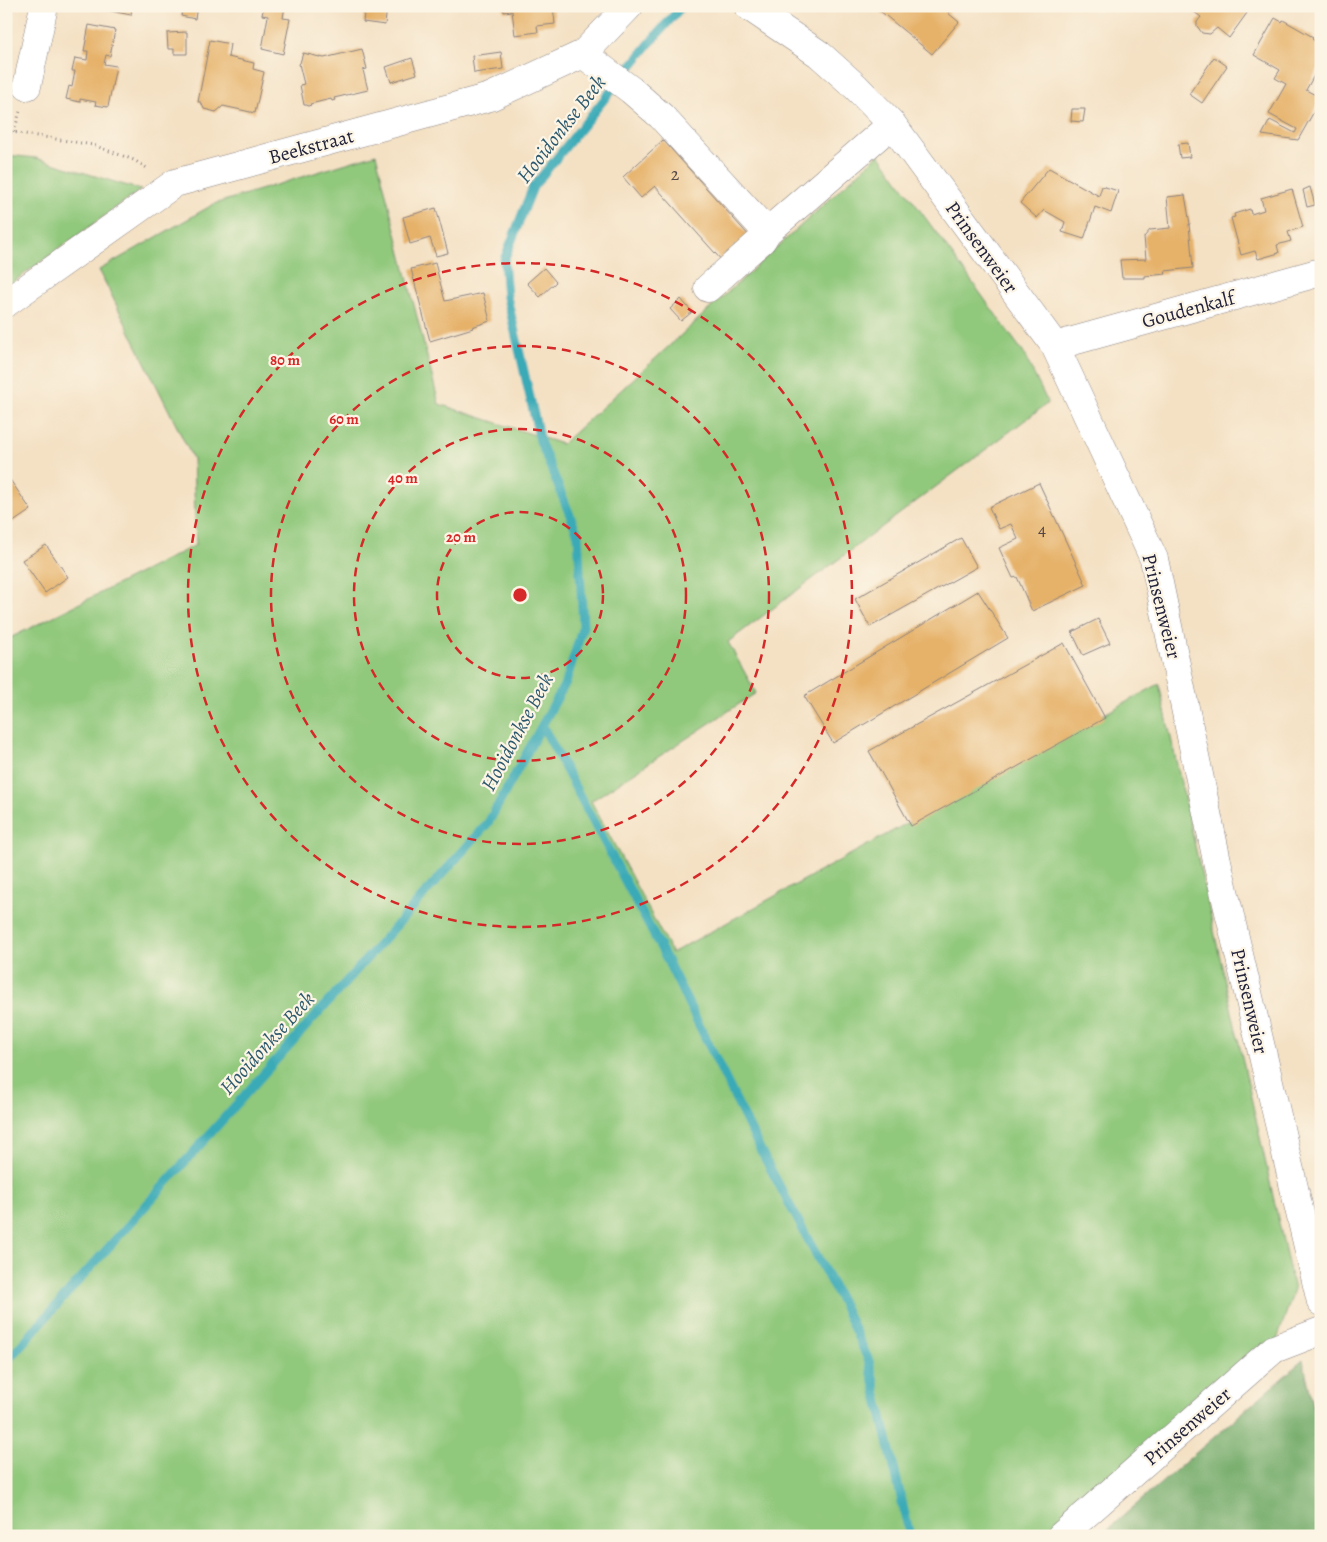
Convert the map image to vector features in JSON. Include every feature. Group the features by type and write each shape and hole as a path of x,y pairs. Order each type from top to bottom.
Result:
{"street":[{"path":"27,86 44,6"},
{"name":"Prinsenweier","path":"748,6 819,54 856,87 892,124 1055,346 1154,559 1217,861 1321,1302"},
{"name":"Beekstraat","path":"6,303 175,183 490,97 583,54 626,8"},
{"path":"583,54 621,83 672,127 766,232"},
{"path":"708,288 762,240 766,232 892,124"},
{"name":"Goudenkalf","path":"1055,346 1321,272"},
{"name":"Prinsenweier","path":"1061,1536 1274,1349 1321,1331"}],"path":[{"path":"6,131 93,145 134,160 175,183"}],"green space":[{"path":"376,154 439,404 562,444 879,154 1023,352 1048,403 728,642 756,693 591,801 672,953 1159,684 1294,1290 1274,1349 1061,1536 6,1536 6,640 196,545 193,459 99,270 214,204"},
{"path":"6,155 36,158 141,190 6,287"},
{"path":"1303,1360 1321,1440 1321,1536 1100,1536"}],"building":[{"path":"96,6 132,6 131,15 96,8"},
{"path":"183,6 197,6 195,19 181,16"},
{"path":"264,6 285,6 283,18 290,19 283,54 262,49 268,16 262,15"},
{"path":"365,6 387,6 385,25 363,22"},
{"path":"503,6 553,6 555,24 537,26 538,32 515,35 512,11 504,12"},
{"path":"874,6 952,6 948,13 959,22 932,54"},
{"path":"1186,6 1252,6 1229,38 1217,28 1210,34 1202,33 1197,26 1197,22 1201,17"},
{"path":"1275,18 1282,22 1283,20 1313,37 1312,39 1321,45 1321,63 1306,90 1321,99 1298,140 1262,135 1270,120 1295,133 1297,129 1269,114 1286,84 1275,78 1280,70 1254,55"},
{"path":"89,25 115,30 110,56 106,55 104,64 116,66 108,107 95,105 96,102 80,99 80,102 66,99 69,86 72,87 75,71 72,71 75,58 87,60 88,51 84,51"},
{"path":"187,32 187,54 174,54 174,49 168,49 167,33"},
{"path":"210,40 230,44 228,57 254,63 253,69 264,72 255,113 223,106 216,112 204,109 201,102 198,102"},
{"path":"362,49 367,69 363,70 368,90 334,98 335,100 332,101 331,99 308,106 304,105 300,85 304,84 299,64 303,53 324,58"},
{"path":"501,52 503,69 474,73 472,56"},
{"path":"1214,57 1227,66 1202,103 1189,94"},
{"path":"412,58 417,74 391,82 386,67"},
{"path":"1072,109 1085,109 1083,122 1071,121"},
{"path":"663,140 751,238 724,263 655,186 641,198 623,177"},
{"path":"1188,143 1190,157 1180,158 1178,144"},
{"path":"1049,168 1099,196 1102,186 1118,191 1111,213 1095,207 1084,239 1062,232 1065,222 1044,210 1037,218 1020,203"},
{"path":"1310,187 1315,205 1307,207 1303,190"},
{"path":"1292,189 1303,227 1288,232 1291,241 1277,245 1279,253 1258,259 1255,251 1241,255 1231,218 1235,217 1234,214 1250,209 1251,214 1264,210 1261,198"},
{"path":"1185,195 1190,224 1193,268 1165,271 1166,274 1145,276 1145,278 1122,278 1120,260 1146,259 1144,237 1150,230 1170,228 1167,197"},
{"path":"436,208 448,253 436,256 430,238 410,244 403,217"},
{"path":"435,263 445,301 483,293 490,321 430,341 411,269"},
{"path":"544,268 556,282 540,297 527,283"},
{"path":"681,299 692,312 681,321 670,309"},
{"path":"6,474 31,510 6,527"},
{"path":"1039,483 1086,585 1032,611 1017,577 1013,578 999,548 1018,539 1011,524 999,529 989,507"},
{"path":"961,538 977,567 870,627 855,599"},
{"path":"46,545 68,577 45,593 22,560"},
{"path":"978,591 1008,638 833,743 804,696"},
{"path":"1098,619 1110,643 1083,655 1072,632"},
{"path":"1064,643 1105,718 911,826 869,751"}],"waterway":[{"name":"Hooidonkse Beek","path":"6,1362 488,823 566,682 583,626 578,535 540,441 507,297 504,260 533,187 682,6"},
{"path":"542,725 665,956 762,1153 843,1305 869,1361 910,1536"}]}
